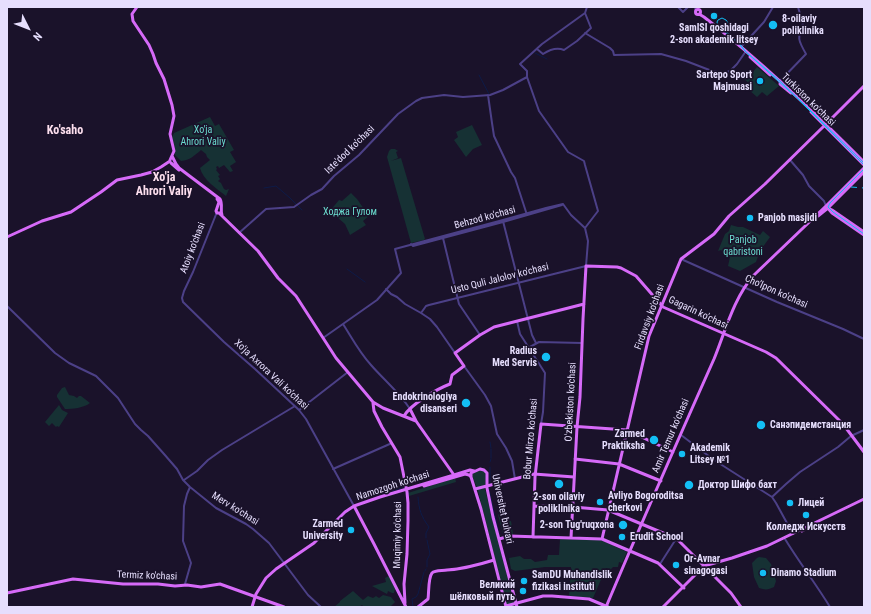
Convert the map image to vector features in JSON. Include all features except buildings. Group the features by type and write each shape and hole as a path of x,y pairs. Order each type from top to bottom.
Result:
{"main road":[{"path":"136,7 130,16 131,20 149,45 172,102 174,114 170,134 174,149 172,161"},
{"name":"Turkiston ko'chasi","path":"697,10 780,82 864,162"},
{"path":"681,259 711,237 729,216 790,160 864,86"},
{"name":"Turkiston ko'chasi","path":"825,125 864,167"},
{"path":"7,236 42,221 71,212 117,180 148,173 172,161"},
{"path":"172,161 218,199 219,211 222,215 258,252 278,278 296,296 322,338 344,368 373,402 416,421"},
{"path":"172,161 220,199 222,203 219,211"},
{"name":"Amir Temur ko'chasi","path":"607,607 745,287 754,275 815,219 864,167"},
{"name":"Amir Temur ko'chasi","path":"827,207 864,172"},
{"path":"827,207 864,233"},
{"name":"Firdavsiy ko'chasi","path":"608,510 649,336 681,259"},
{"name":"O'zbekiston ko'chasi","path":"571,538 580,398 586,266"},
{"name":"Gagarin ko'chasi","path":"586,266 617,267 632,274 636,276 663,307 770,354 776,358 842,424 864,451"},
{"path":"404,416 410,409 441,388 450,384 452,375 464,366 455,353 480,335 494,327 584,304"},
{"name":"Muqimiy ko'chasi","path":"373,402 374,411 384,431 400,456 407,491 408,540 404,584 405,603"},
{"path":"410,409 416,421 455,476"},
{"path":"541,424 627,430 673,452"},
{"name":"Bobur Mirzo ko'chasi","path":"533,537 536,461 541,424"},
{"path":"575,459 619,464 661,480"},
{"name":"Universitet bulvari","path":"474,471 480,469 485,470 487,473 488,486 499,539 516,605"},
{"name":"Namozgoh ko'chasi","path":"455,476 470,470 474,471"},
{"path":"471,477 471,473 474,471"},
{"name":"Namozgoh ko'chasi","path":"252,607 256,596 268,578 314,543 345,512 354,507 429,483 465,474 471,477"},
{"path":"475,490 536,475 574,477"},
{"name":"Universitet bulvari","path":"471,477 506,607"},
{"path":"665,607 705,566 762,548 864,500"},
{"path":"534,506 608,510 676,539 732,593 741,607"},
{"name":"Xo'ja Axrora Vali ko'chasi","path":"354,507 406,607"},
{"path":"602,539 608,510"},
{"path":"705,566 763,550 793,534"},
{"path":"499,539 510,536 602,539 660,564 684,588"},
{"path":"418,607 428,599 432,573 462,569 494,560"},
{"name":"Termiz ko'chasi","path":"7,593 73,579 123,584 158,584 201,587 220,584 284,607"},
{"path":"506,607 543,596 589,599 607,607"}],"street":[{"path":"586,266 588,241 585,228 598,211 584,161 568,152 539,111 527,77 527,71 520,64 550,38 585,13 587,7"},
{"path":"678,7 683,12 688,7"},
{"path":"741,47 764,22 773,7"},
{"path":"780,82 806,54 801,46 799,38 799,33 803,24 798,7"},
{"path":"537,49 543,54 559,48 564,50 577,41 591,28 585,13"},
{"path":"585,33 610,48 614,55 661,54 686,61 712,71 724,73 730,71 746,52"},
{"path":"526,214 515,178 494,136 489,95 503,90 527,77"},
{"name":"Iste'dod ko'chasi","path":"239,233 266,209 294,207 322,189 334,176 359,155 398,114 422,98 444,95 489,95"},
{"path":"790,160 827,207"},
{"name":"Behzod ko'chasi","path":"411,244 413,246 563,204 571,215 585,228"},
{"name":"Atoiy ko'chasi","path":"187,285 214,217 219,211"},
{"path":"503,221 532,335 536,343"},
{"name":"Behzod ko'chasi","path":"411,244 503,221"},
{"path":"442,238 460,305 480,335"},
{"path":"322,338 378,299 386,288 401,273 395,249 411,244"},
{"name":"Cho'lpon ko'chasi","path":"681,259 864,339"},
{"name":"Usto Quli Jalolov ko'chasi","path":"421,313 426,306 586,266"},
{"name":"Xo'ja Axrora Vali ko'chasi","path":"187,285 182,298 183,302 224,342 299,410 354,507"},
{"path":"386,288 391,294 430,320 437,327 455,353"},
{"name":"Merv ko'chasi","path":"7,306 54,353 96,376 119,399 136,424 177,469 190,487 216,508 246,524 260,535 269,543 285,564"},
{"name":"Bobur Mirzo ko'chasi","path":"516,321 520,334 544,373 543,412 541,424"},
{"path":"343,324 364,357 410,409"},
{"path":"528,348 539,342 582,343"},
{"path":"464,366 491,406 497,434 512,461 516,479"},
{"path":"299,410 348,372"},
{"path":"184,480 222,450 295,406"},
{"path":"772,497 799,473 852,436 864,430"},
{"path":"681,435 714,460 772,497 793,534"},
{"path":"333,468 392,443"},
{"path":"184,586 190,563 183,541 184,506 190,487"},
{"path":"660,564 676,539"},
{"path":"785,539 830,607"},
{"path":"285,564 308,595 321,607"}],"green space":[{"name":"Sartepo Sport Majmuasi","path":"757,67 779,86 767,96 762,92 757,97 749,90 752,86 742,77 748,71 753,72"},
{"name":"Xo'ja Ahrori Valiy","path":"210,117 215,126 219,124 234,150 230,152 236,162 230,166 233,171 230,172 224,165 219,168 218,166 216,167 216,170 220,175 218,176 220,179 218,181 224,189 229,189 226,196 210,184 200,168 210,160 206,154 201,150 189,159 181,161 175,155 172,137 174,133"},
{"path":"472,125 482,145 473,149 466,157 454,140 458,137 456,132"},
{"path":"391,149 398,151 396,152 398,158 391,161 401,158 425,239 424,240 411,243 387,157"},
{"name":"Ходжа Гулом","path":"351,193 369,216 363,221 366,225 350,235 345,224 330,211 339,200 342,201"},
{"name":"Panjob qabristoni","path":"731,225 743,227 760,235 763,231 770,237 760,251 756,262 740,271 728,266 730,257 721,250 718,251 725,234 729,231"},
{"path":"65,387 69,395 77,398 81,396 90,403 81,407 65,409 57,395 62,388"},
{"path":"59,405 62,410 68,413 59,427 56,427 52,423 49,426 45,422"},
{"path":"483,470 486,473 485,489 515,607 507,607 478,491 472,475 473,473"},
{"path":"455,478 456,482 409,496 408,493"},
{"path":"499,514 502,523 511,521 513,534 503,534"},
{"path":"560,539 601,540 627,552 622,563 619,562 618,567 613,567 610,570 606,568 593,598 569,596 571,567 545,567 515,571 511,569 509,558 520,556 524,559 531,559 535,562 547,560 548,555 559,555"},
{"name":"Dinamo Stadium","path":"759,557 766,558 771,564 776,581 774,587 772,588 759,588 754,577 752,563"},
{"path":"389,576 395,589 394,593 388,591 387,594 372,586 386,582 385,578"},
{"path":"353,591 363,600 368,596 373,598 376,596 379,598 383,595 391,597 395,602 390,607 364,607 362,605 359,607 334,607"}],"waterway":[{"path":"535,53 547,59"},
{"path":"479,75 489,94"},
{"path":"264,188 276,186 302,210"},
{"path":"347,269 365,282"},
{"path":"490,442 491,448"},
{"path":"491,449 491,458"},
{"path":"490,467 490,482"},
{"path":"392,491 404,487"},
{"path":"489,488 500,538"},
{"path":"379,491 382,494 390,491"},
{"path":"418,497 421,513 429,527 426,533 426,538"},
{"path":"427,540 430,554 427,560 427,567"},
{"path":"413,607 412,599 418,594 424,572"}],"tram line":[{"path":"864,163 780,81 746,52 739,43 727,32 728,23 726,20 722,18 718,20 718,26 738,43 746,52 797,98 864,165"},
{"path":"864,169 830,203 828,207 864,234"}],"railway":[{"path":"851,187 864,188"}],"place":[{"name":"SamISI qoshidagi 2-son akademik litsey","path":"714,16"},
{"name":"8-oilaviy poliklinika","path":"773,25"},
{"name":"Sartepo Sport Majmuasi","path":"760,81"},
{"name":"Panjob masjidi","path":"750,218"},
{"name":"Radius Med Servis","path":"546,357"},
{"name":"Endokrinologiya disanseri","path":"466,403"},
{"name":"Санэпидемстанция","path":"761,425"},
{"name":"Zarmed Praktiksha","path":"654,440"},
{"name":"Akademik Litsey №1","path":"682,454"},
{"name":"2-son oilaviy poliklinika","path":"559,484"},
{"name":"Доктор Шифо бахт","path":"689,485"},
{"name":"Avliyo Bogoroditsa cherkovi","path":"600,502"},
{"name":"Лицей","path":"790,503"},
{"name":"Колледж Искусств","path":"806,515"},
{"name":"2-son Tug'ruqxona","path":"623,525"},
{"name":"Zarmed University","path":"351,530"},
{"name":"Erudit School","path":"622,537"},
{"name":"Or-Avnar sinagogasi","path":"676,565"},
{"name":"Dinamo Stadium","path":"763,573"},
{"name":"SamDU Muhandislik fizikasi instituti","path":"524,581"},
{"name":"Великий шёлковый путь","path":"523,591"}],"district":[{"name":"Ko'saho","path":"65,131"},
{"name":"Xo'ja Ahrori Valiy","path":"164,185"}]}
